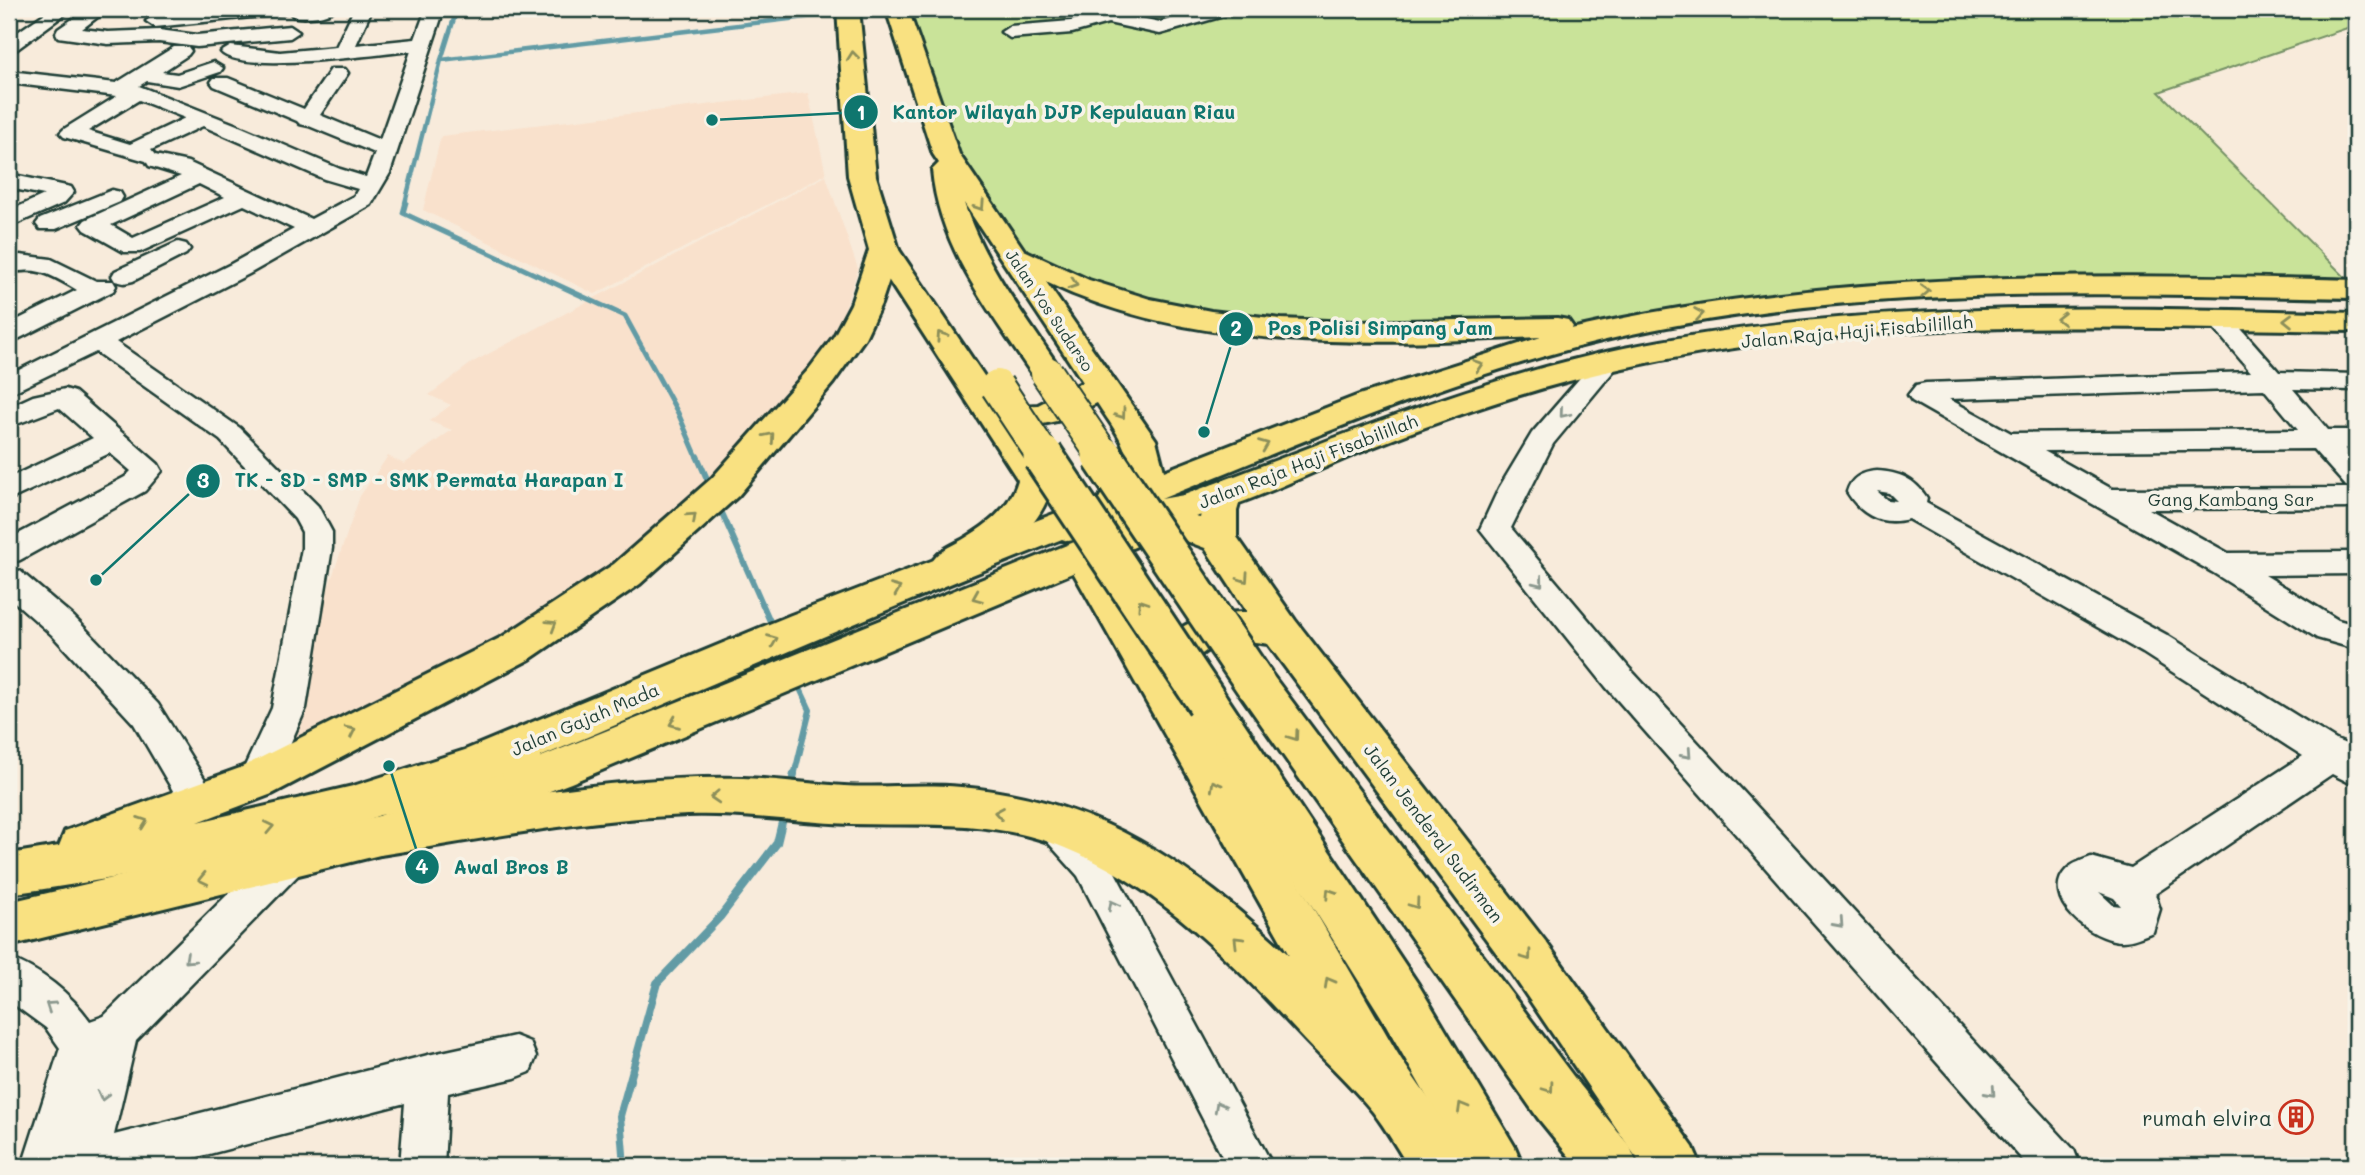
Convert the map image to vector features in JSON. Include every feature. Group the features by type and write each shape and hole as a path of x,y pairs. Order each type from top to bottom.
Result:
{"main road":[{"path":"848,9 863,180 884,250 996,401 1207,702 1400,1000 1496,1166"},
{"name":"Jalan Yos Sudarso","path":"897,9 946,154 1139,440 1148,463 1128,514"},
{"path":"946,154 946,187 969,248 1047,373 1255,683 1557,1099 1611,1166"},
{"path":"863,180 878,188 996,401 1036,480 1053,506 1070,513 1128,514 1189,527 1218,539 1219,511 1224,494"},
{"path":"9,867 75,848 256,782 516,648 587,603 659,547 725,487 782,423 849,338 866,304 884,250"},
{"path":"1012,254 1062,280 1118,299 1191,316 1245,324 1314,330 1454,331 1634,324"},
{"name":"Jalan Raja Haji Fisabilillah","path":"1128,514 1446,376 1538,348 1634,324 1759,305 1909,292 2120,288 2356,289"},
{"name":"Jalan Raja Haji Fisabilillah","path":"1128,514 1224,494 1464,401 1522,383 1608,362 1738,340 1852,328 2021,319 2219,318 2356,322"},
{"path":"996,401 1022,418 1045,414 1074,403 1101,385"},
{"path":"937,573 1009,525 1034,495 1036,480"},
{"path":"1128,514 1092,572 1159,684 1391,1093 1440,1166"},
{"name":"Jalan Gajah Mada","path":"725,681 838,655 1031,555 1128,514"},
{"name":"Jalan Jenderal Sudirman","path":"1218,539 1281,631 1474,884 1674,1166"},
{"name":"Jalan Gajah Mada","path":"9,924 290,859 380,835 521,765 725,681 833,615 937,573 1031,555"},
{"path":"1159,684 1168,659 1193,637 1229,628 1253,626 1281,631"},
{"name":"Jalan Gajah Mada","path":"9,874 143,852 278,825 405,789 521,765"},
{"path":"380,835 644,800 731,796 849,805 935,804 1051,822 1097,840 1148,868 1202,909 1297,997 1391,1093"}],"street":[{"path":"9,46 63,9"},
{"path":"99,9 65,33 108,38 135,36 197,41 290,32"},
{"path":"135,36 172,9"},
{"path":"155,21 326,9"},
{"path":"343,52 363,9"},
{"path":"9,386 358,204 372,186 435,9"},
{"path":"1010,32 1072,27 1107,17 1160,28 1228,9"},
{"path":"280,58 290,32 293,10"},
{"path":"9,26 41,23"},
{"path":"231,52 280,58 423,44"},
{"path":"181,51 71,133 173,156 264,208 313,229"},
{"path":"390,68 415,66"},
{"path":"310,75 364,70"},
{"path":"307,120 338,73"},
{"path":"9,77 135,86 217,75 242,91 307,120 386,150"},
{"path":"242,91 274,80"},
{"path":"135,86 200,119 230,129 332,174 372,186"},
{"path":"93,225 173,156 200,119"},
{"path":"48,225 71,215 173,156 230,129"},
{"path":"9,181 63,192 56,198 9,220"},
{"path":"132,247 243,197"},
{"path":"11,330 264,208"},
{"path":"71,215 132,247 152,262"},
{"path":"9,266 22,261 40,262 108,284"},
{"path":"2219,318 2274,380 2318,438 2356,479"},
{"path":"97,341 230,434 307,513 317,532 317,548 289,708 256,782"},
{"path":"1608,362 1542,439 1514,488 1495,529 1618,678 2058,1166"},
{"path":"2356,382 2274,380 1922,393 1925,399 2223,564 2328,629 2356,637"},
{"path":"9,418 43,401 65,398 148,470 144,478 9,552"},
{"path":"2002,442 2356,439"},
{"path":"9,490 113,440"},
{"name":"Gang Kambang Sar","path":"2106,499 2356,498"},
{"path":"1910,507 2155,644 2345,763 2131,890"},
{"path":"2223,564 2356,563"},
{"path":"9,579 63,626 146,714 199,802"},
{"path":"1051,822 1067,835 1091,864 1251,1166"},
{"path":"44,1166 100,1038 290,859"},
{"path":"9,977 100,1038"},
{"path":"100,1038 89,1163 428,1076 515,1057"},
{"path":"422,1166 428,1076"}],"shaded area":[{"path":"808,93 826,174 595,294 423,210 441,136"},
{"path":"826,176 858,269 839,326 800,386 674,526 549,615 270,757 360,496 388,456 404,464 452,430 429,421 451,405 429,395 473,362"}],"green space":[{"path":"897,9 2356,9 2356,25 2159,92 2356,288 2356,296 2208,293 2001,296 1777,308 1549,336 1474,341 1388,340 1170,307 1084,279 998,243 961,204"}],"waterway":[{"path":"441,60 457,9"},
{"path":"441,60 840,13"},
{"path":"405,203 441,60"},
{"path":"406,202 403,213 625,316 678,413 697,457"},
{"path":"697,456 711,488"},
{"path":"718,504 773,628"},
{"path":"794,776 810,710 796,680"},
{"path":"791,787 794,774"},
{"path":"624,1166 620,1116 657,983 720,917 777,843 784,814"}],"place":[{"name":"Kantor Wilayah DJP Kepulauan Riau","path":"712,120"},
{"name":"Pos Polisi Simpang Jam","path":"1204,432"},
{"name":"TK - SD - SMP - SMK Permata Harapan I","path":"96,580"},
{"name":"Awal Bros B","path":"389,766"},
{"name":"rumah elvira","path":"2296,1117"}]}
